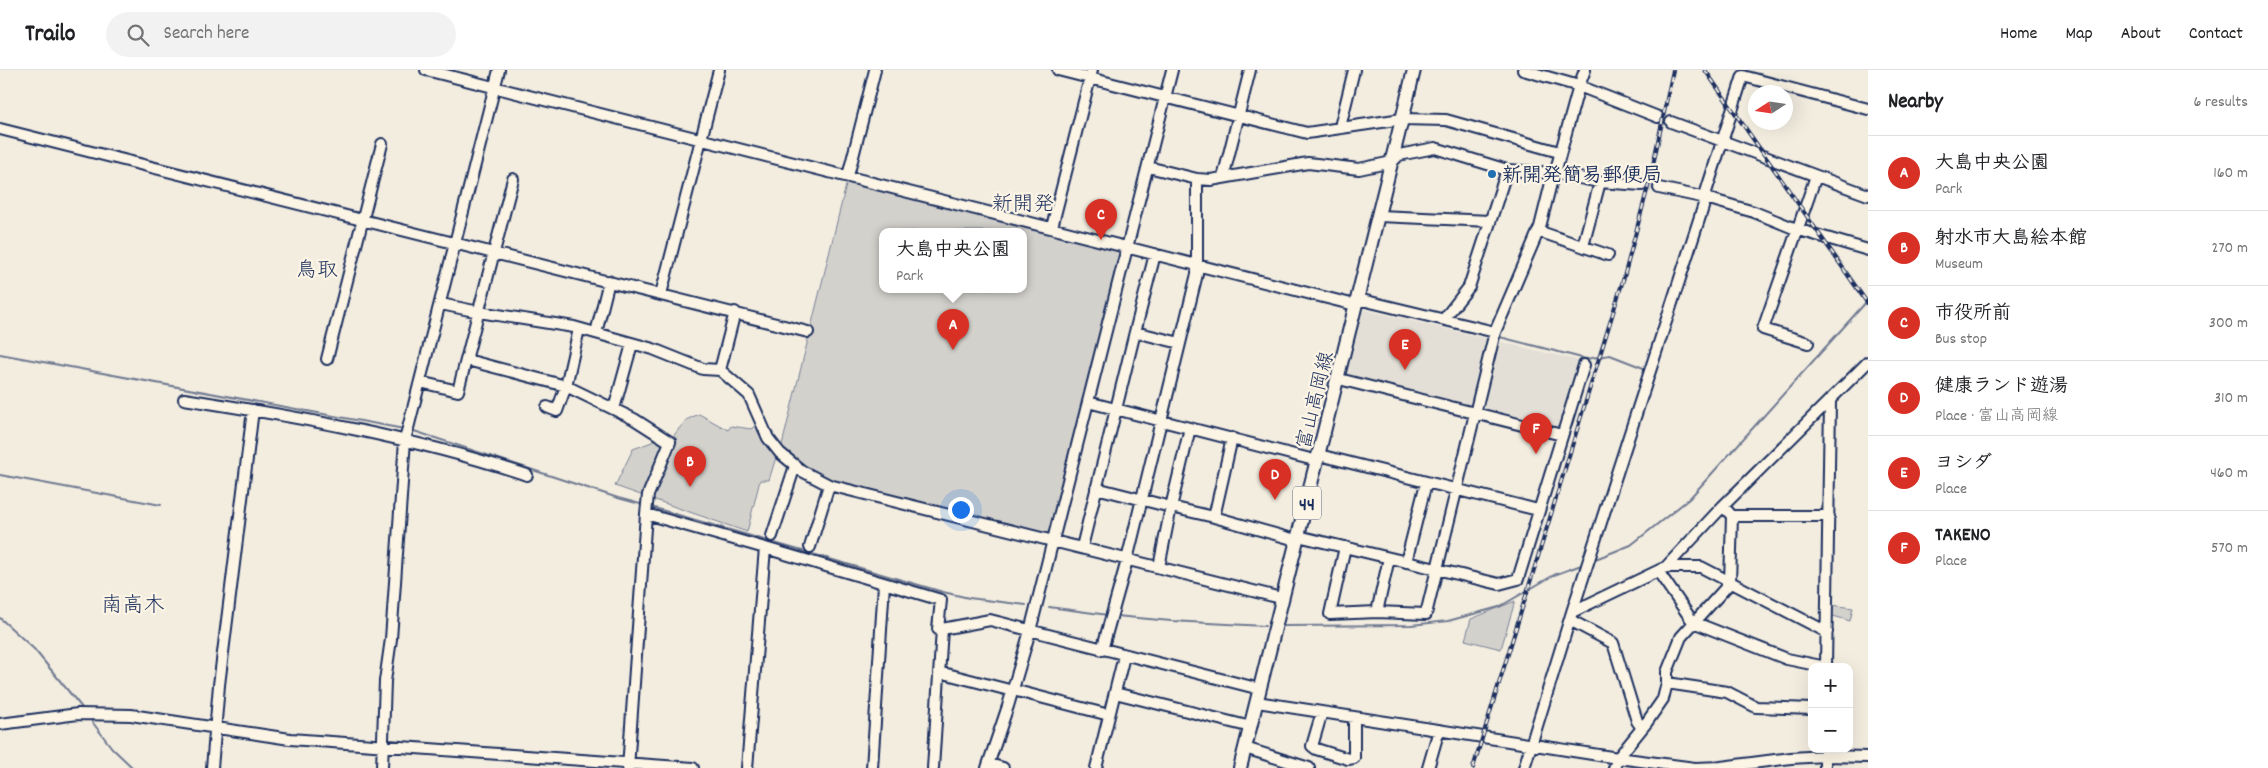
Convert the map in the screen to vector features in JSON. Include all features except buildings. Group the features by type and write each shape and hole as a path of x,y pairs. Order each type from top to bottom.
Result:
{"main road":[{"name":"富山高岡線","path":"1240,768 1281,598 1358,303 1414,70"}],"street":[{"path":"426,70 1351,304 1362,300 1495,332"},
{"path":"382,768 385,680 391,639 405,440 500,70"},
{"path":"662,294 719,70"},
{"path":"848,176 875,70"},
{"path":"1058,70 1091,74 1239,117 1307,133 1402,119 1446,120 1559,152"},
{"path":"1003,768 988,766 1030,631 1172,70"},
{"path":"1223,178 1250,70"},
{"path":"1340,127 1354,70"},
{"path":"1523,70 1580,86 1658,117"},
{"path":"1345,547 1330,614 1377,612 1426,614 1435,569 1495,332 1538,231 1552,175 1555,172 1559,152 1585,70"},
{"path":"1052,227 1091,74"},
{"path":"1524,768 1706,198 1706,192 1721,141 1743,76 1868,109"},
{"path":"1671,122 1868,195"},
{"path":"0,129 455,244 609,280 808,332"},
{"path":"327,359 382,144"},
{"path":"1148,167 1197,179 1223,178 1308,163 1359,169 1392,162 1399,155 1435,148 1507,170 1555,172 1600,182 1642,185"},
{"path":"1444,319 1469,287 1507,170"},
{"path":"1808,343 1763,329 1796,229 1816,176"},
{"path":"420,382 458,391 513,179"},
{"path":"1102,650 1127,558 1198,265 1197,179"},
{"path":"1583,246 1600,182"},
{"path":"1658,188 1706,198 1754,212 1796,229 1868,250"},
{"path":"1379,216 1490,221"},
{"path":"1538,231 1608,255"},
{"path":"1082,548 1155,254"},
{"path":"596,333 609,280"},
{"path":"440,304 596,333 654,349 704,369 720,370 749,395 768,438 780,453 794,466 816,480 829,485 1281,598"},
{"path":"720,370 735,312"},
{"path":"547,407 557,411 566,386 579,329"},
{"path":"1136,332 1180,343"},
{"path":"614,409 632,344"},
{"path":"467,360 566,386 614,409 670,442 648,495 629,766"},
{"path":"1571,616 1662,569 1868,362"},
{"path":"1096,488 1297,538 1345,547 1500,584 1518,579 1584,365"},
{"path":"1339,379 1562,435"},
{"path":"184,399 253,410 405,440 456,452 527,475"},
{"path":"1088,402 1538,510"},
{"path":"1826,663 1830,402"},
{"path":"212,768 214,729 253,410"},
{"path":"1160,567 1172,498 1190,428"},
{"path":"1214,517 1232,438"},
{"path":"772,536 794,466"},
{"path":"1406,562 1426,483"},
{"path":"810,547 829,485"},
{"path":"1616,763 1663,699 1667,672 1681,637 1730,583 1732,516 1723,506"},
{"path":"646,514 941,600 938,629"},
{"path":"1732,516 1829,516"},
{"path":"747,768 765,548"},
{"path":"1377,612 1389,558"},
{"path":"1662,569 1701,567 1826,632"},
{"path":"1662,569 1693,622 1787,659 1808,663"},
{"path":"872,768 884,584"},
{"path":"1571,616 1613,643 1637,722 1642,728"},
{"path":"933,768 942,629 990,620 1124,656 1260,689"},
{"path":"1096,768 1124,656"},
{"path":"940,672 1109,715"},
{"path":"1667,682 1727,692 1756,707 1808,709"},
{"path":"1115,693 1251,726"},
{"path":"1257,702 1532,744 1616,763 1695,768 1722,767 1819,753"},
{"path":"1322,712 1312,746 1348,759 1354,758 1354,717"},
{"path":"0,724 38,718 101,713 130,715 290,740 629,766 693,768"},
{"path":"1428,768 1439,730"},
{"path":"1245,748 1309,768"},
{"path":"1825,753 1825,768"},
{"path":"1834,753 1868,757"}],"shaded area":[{"path":"848,177 1127,247 1052,540 817,479 780,453"},
{"path":"1362,309 1581,361 1559,431 1345,378"},
{"path":"699,414 728,430 731,426 751,429 757,424 777,454 769,480 760,480 747,532 615,486 633,449 652,442 655,436 667,444 686,420"},
{"path":"1515,601 1501,649 1465,640 1471,619"},
{"path":"1831,605 1853,608 1850,621 1830,615"}],"waterway":[{"path":"1593,560 1631,545 1689,499 1868,300"},
{"path":"1496,336 1586,359 1610,355 1646,369"},
{"path":"0,354 404,429"},
{"path":"411,430 644,505"},
{"path":"0,475 161,505"},
{"path":"651,507 943,592 969,598 1026,605"},
{"path":"1284,626 1411,625 1448,621 1499,607 1554,575 1584,564"},
{"path":"1049,607 1108,615"},
{"path":"1116,616 1265,626"},
{"path":"0,618 34,649 83,709"},
{"path":"90,719 112,748 133,768"}],"tunnel":[{"path":"1642,185 1659,188"}],"railway":[{"path":"1473,768 1624,277 1650,179 1673,70"},
{"path":"1705,70 1868,304"}],"place":[{"name":"新開発簡易郵便局","path":"1492,174"},
{"name":"市役所前","path":"1101,240"},
{"name":"大島中央公園","path":"953,350"},
{"name":"ヨシダ","path":"1405,370"},
{"name":"TAKENO","path":"1536,454"},
{"name":"射水市大島絵本館","path":"690,487"},
{"name":"健康ランド遊湯","path":"1275,500"}],"district":[{"name":"新開発","path":"1023,203"},
{"name":"鳥取","path":"317,269"},
{"name":"南高木","path":"133,604"}]}
